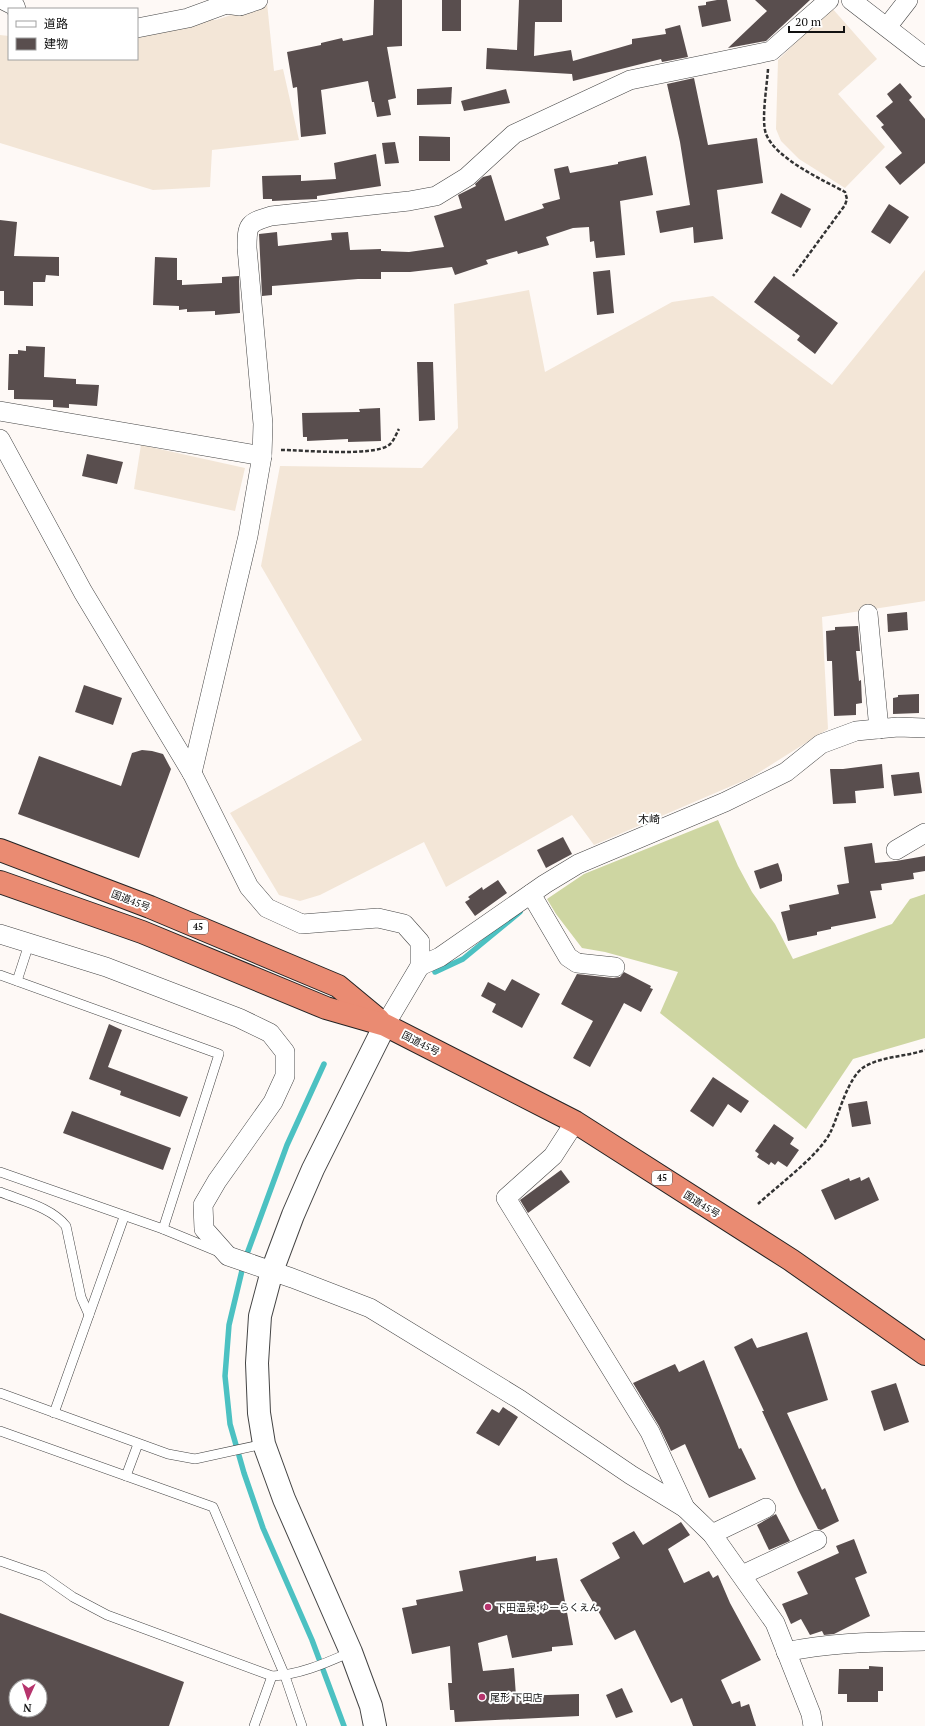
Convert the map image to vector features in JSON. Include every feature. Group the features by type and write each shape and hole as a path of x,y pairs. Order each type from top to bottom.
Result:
{"highway":[{"name":"国道45号","path":"0,850 150,907 338,986 384,1025"},
{"name":"国道45号","path":"0,882 142,932 326,1008 384,1025 575,1122 791,1260 925,1354"}],"street":[{"path":"3,0 15,6 16,8"},
{"path":"138,28 188,18 225,2 240,6 258,0"},
{"path":"192,773 248,536 262,453 264,424 247,248 247,230 254,221 271,216 409,201 436,196 467,177 514,134 630,80 771,51 829,0"},
{"path":"851,0 925,57"},
{"path":"887,27 908,0"},
{"path":"0,411 262,453"},
{"path":"0,439 83,592 192,773 249,887 267,908 302,924 378,918 404,924 420,942 420,966 384,1025 313,1169 293,1215 272,1271 260,1316 257,1363 258,1413 264,1444 284,1499 351,1652 371,1706 376,1726"},
{"path":"868,614 879,729"},
{"path":"420,966 440,957 531,894 578,864 725,802 786,772 821,744 856,731 925,728"},
{"path":"896,850 925,833"},
{"path":"531,894 568,957 577,963 615,967"},
{"path":"0,934 106,966 240,1018 270,1033 285,1052 286,1076 273,1102 217,1181 203,1205 204,1229 228,1256 370,1308 519,1399 631,1474 686,1508 712,1534 775,1624 811,1714 813,1726"},
{"path":"575,1122 553,1156 506,1198 650,1432 686,1508"},
{"path":"712,1534 766,1508"},
{"path":"742,1575 817,1540"},
{"path":"786,1652 806,1648 887,1642 925,1642"}],"lane":[{"path":"17,981 29,944"},
{"path":"0,975 219,1054 163,1229"},
{"path":"0,1172 124,1217 163,1229 228,1256"},
{"path":"0,1192 48,1211 60,1219 66,1226 81,1297 88,1315"},
{"path":"54,1413 124,1217"},
{"path":"0,1393 168,1454 196,1459 264,1444"},
{"path":"0,1431 213,1508 285,1676 302,1726"},
{"path":"126,1476 138,1444"},
{"path":"0,1561 43,1576 73,1597 107,1615 272,1676 285,1676 320,1665 351,1652"},
{"path":"254,1726 272,1676"}],"path":[{"path":"766,52 768,66 764,124 766,134 774,146 794,163 845,192 847,199 845,206 793,276"},
{"path":"262,453 360,451 378,449 389,445 399,429"},
{"path":"758,1204 816,1152 830,1133 852,1079 862,1068 876,1061 925,1050"}],"shaded area":[{"path":"267,3 274,71 283,69 299,140 212,150 210,187 153,190 0,143 0,35 8,36 8,60 138,60 138,38 207,20 216,20"},
{"path":"831,7 877,59 838,94 885,147 845,188 799,159 781,141 776,129 778,60"},
{"path":"925,270 925,601 822,617 828,729 750,778 594,845 572,815 446,887 424,842 320,895 300,901 279,895 230,813 362,740 261,566 280,466 422,468 458,428 454,304 529,290 545,372 672,302 713,296 832,385"},
{"path":"141,445 245,468 235,511 134,489"}],"green space":[{"path":"718,820 738,866 752,892 775,924 793,959 892,924 910,899 925,894 925,1038 853,1059 806,1129 660,1013 678,972 605,952 582,948 556,914 547,899 584,874"}],"building":[{"path":"374,0 402,0 402,46 387,47 396,98 388,100 391,115 377,117 374,102 372,102 368,81 321,90 326,134 301,137 297,87 293,88 287,52 321,45 321,43 342,38 343,41 373,35"},
{"path":"442,0 461,0 461,31 442,31"},
{"path":"519,0 562,0 562,22 535,22 534,56 571,50 573,61 632,44 632,39 666,34 665,29 680,25 688,57 662,62 661,59 573,81 572,74 486,69 487,48 517,50"},
{"path":"727,0 731,21 702,27 698,6 706,5 706,2"},
{"path":"755,0 810,0 766,41 728,48 767,11"},
{"path":"694,78 708,145 757,138 763,183 717,190 723,239 694,243 693,227 660,233 656,211 690,205 680,142 667,84"},
{"path":"900,83 912,97 909,100 925,119 925,163 900,185 885,167 902,153 881,127 884,125 876,116 893,102 887,94"},
{"path":"452,87 451,104 417,105 417,89"},
{"path":"506,89 510,103 464,111 461,101"},
{"path":"419,136 450,137 450,161 419,161"},
{"path":"395,142 399,163 385,164 382,143"},
{"path":"376,154 381,186 317,196 317,199 272,201 272,199 263,199 262,176 301,175 301,181 336,179 334,163"},
{"path":"646,156 653,195 620,201 625,255 596,258 594,241 590,242 589,227 573,228 546,237 549,245 518,254 517,251 486,260 488,264 455,275 452,267 410,272 381,272 381,279 358,279 272,286 272,295 262,296 259,234 277,232 278,246 332,240 331,233 348,232 350,250 381,249 381,251 409,252 444,247 434,216 462,208 458,195 476,186 475,184 483,177 491,175 505,221 544,208 542,204 560,199 554,169 568,166 570,173 618,164 618,162"},
{"path":"781,193 811,209 801,228 771,213"},
{"path":"889,204 909,217 890,244 871,232"},
{"path":"0,220 17,222 14,256 59,257 59,276 46,275 45,282 33,282 33,306 4,305 4,291 0,291"},
{"path":"155,257 177,258 177,280 182,280 182,285 222,283 222,277 239,276 240,313 215,315 215,311 187,312 187,309 179,310 179,306 153,305"},
{"path":"610,270 614,313 597,315 593,272"},
{"path":"774,276 838,323 815,354 797,340 800,336 754,302"},
{"path":"26,346 45,347 44,377 76,379 76,384 99,385 97,406 69,404 69,408 53,407 53,400 14,399 14,390 8,390 9,354 18,354 18,350 26,351"},
{"path":"417,362 433,362 435,420 419,421"},
{"path":"380,408 381,441 348,442 348,439 307,441 307,437 303,437 302,413 360,412 359,409"},
{"path":"87,454 123,462 117,484 82,476"},
{"path":"907,612 908,630 888,632 887,614"},
{"path":"858,626 860,651 856,651 859,681 861,680 862,703 856,704 856,715 834,716 832,661 827,661 826,631 835,630 835,627"},
{"path":"84,685 122,698 113,725 75,712"},
{"path":"919,694 919,713 893,714 893,698 898,697 898,695"},
{"path":"142,750 163,754 171,769 139,858 18,814 39,756 121,786 132,753"},
{"path":"882,764 884,788 855,791 856,803 833,804 830,769 843,769"},
{"path":"919,772 922,793 894,796 891,775"},
{"path":"563,837 572,854 546,868 537,850"},
{"path":"872,843 875,863 925,856 925,871 913,873 914,879 881,884 882,890 870,891 876,918 831,927 831,929 817,932 817,935 788,941 781,912 790,910 789,905 839,894 837,885 849,883 844,847"},
{"path":"778,863 782,875 782,881 760,889 754,871"},
{"path":"498,880 507,893 475,916 465,902 470,899 468,897 482,887 483,890"},
{"path":"624,972 651,986 650,988 653,989 641,1012 624,1003 590,1067 573,1058 593,1021 561,1004 577,974 613,978 620,977"},
{"path":"512,979 540,994 522,1028 492,1012 496,1004 481,996 488,982 505,991"},
{"path":"109,1024 122,1030 108,1067 188,1097 180,1117 120,1095 121,1091 89,1079"},
{"path":"713,1077 749,1101 741,1113 728,1104 713,1127 690,1111"},
{"path":"867,1101 871,1124 852,1127 848,1104"},
{"path":"72,1111 171,1148 163,1170 63,1133"},
{"path":"774,1124 794,1138 790,1144 799,1150 787,1167 778,1161 775,1165 771,1162 769,1165 757,1157 759,1154 755,1151"},
{"path":"561,1170 570,1182 528,1213 520,1200"},
{"path":"860,1177 861,1181 869,1177 879,1200 835,1220 821,1190 849,1178 850,1181"},
{"path":"807,1332 828,1400 787,1413 822,1490 825,1488 839,1521 821,1530 818,1529 799,1491 734,1347 752,1338 757,1348"},
{"path":"704,1360 739,1449 741,1448 756,1479 709,1498 685,1444 671,1451 659,1426 633,1383 675,1364 679,1372"},
{"path":"896,1383 909,1422 884,1431 871,1391"},
{"path":"503,1407 518,1417 499,1446 476,1433 492,1409 499,1413"},
{"path":"776,1514 790,1541 769,1550 757,1525"},
{"path":"681,1522 690,1535 668,1549 684,1583 709,1571 713,1578 718,1575 730,1603 761,1660 721,1680 732,1704 740,1701 741,1707 749,1704 756,1726 693,1726 682,1698 671,1703 635,1630 615,1640 580,1580 620,1558 612,1543 634,1531 643,1545"},
{"path":"854,1539 867,1573 855,1578 870,1616 834,1634 824,1635 822,1631 810,1635 801,1619 791,1624 782,1604 808,1594 797,1572 839,1553 836,1546"},
{"name":"下田温泉;ゆーらくえん","path":"536,1556 536,1561 557,1558 573,1645 552,1647 552,1651 512,1658 507,1635 478,1643 483,1671 514,1668 516,1696 579,1694 579,1716 455,1722 454,1710 450,1710 448,1683 452,1683 450,1646 412,1654 402,1608 417,1605 416,1600 463,1591 459,1571"},
{"path":"0,1613 184,1682 169,1726 0,1726"},
{"path":"869,1666 883,1667 883,1691 878,1691 878,1702 847,1702 847,1694 838,1694 839,1669 869,1669"},
{"path":"622,1688 633,1712 616,1718 606,1695"}],"waterway":[{"path":"435,972 463,959 520,912"},
{"path":"324,1064 287,1145 244,1262 229,1325 225,1376 230,1424 244,1473 263,1528 312,1640 344,1726"}],"place":[{"name":"下田温泉;ゆーらくえん","path":"488,1607"},
{"name":"尾形 下田店","path":"482,1697"}],"district":[{"name":"木崎","path":"649,819"}]}
